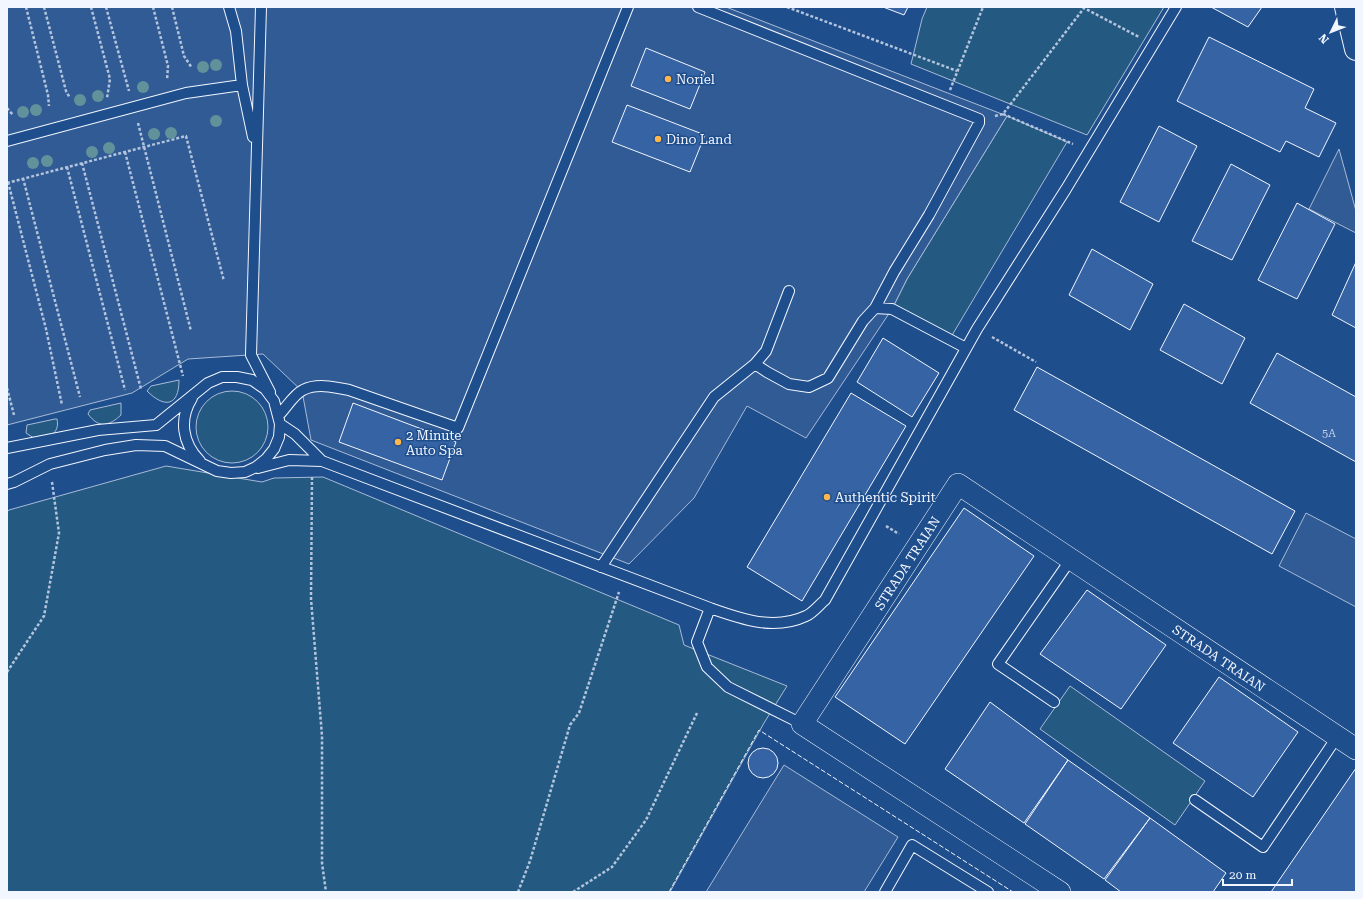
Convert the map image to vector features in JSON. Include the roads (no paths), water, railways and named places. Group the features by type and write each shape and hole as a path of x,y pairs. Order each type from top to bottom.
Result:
{"street":[{"path":"1346,7 1356,49"},
{"name":"STRADA TRAIAN","path":"802,724 958,484 1356,749"},
{"path":"802,724 1060,892"}],"lane":[{"path":"229,7 236,32 242,85 257,152"},
{"path":"245,472 256,467 266,459 274,449 279,437 280,420 274,401 251,355 261,7"},
{"path":"280,420 302,391 316,387 332,386 349,390 458,428 628,7"},
{"path":"698,7 978,119 979,123 961,158 875,308 863,321 828,378 809,387 789,384 755,364"},
{"path":"9,485 50,464 105,450 136,445 165,446 217,471 231,473 245,472 289,460 317,462 746,621 788,622 808,615 825,600 977,329 1066,189 1152,44 1176,7"},
{"path":"7,142 186,93 242,85"},
{"path":"601,567 714,397 755,364 766,351 789,292"},
{"path":"875,308 892,309 966,348"},
{"path":"7,448 98,430 156,425 208,383 222,377 237,377 252,380 265,389 274,401"},
{"path":"196,392 187,406 183,422 185,438 193,453 205,465"},
{"path":"280,420 295,434 317,462"},
{"path":"1054,702 998,664 1071,559"},
{"path":"710,608 697,642 707,667 728,687 802,724"},
{"path":"1195,800 1263,847 1337,736"},
{"path":"885,892 912,845 988,892"}],"place":[{"name":"Noriel","path":"668,79"},
{"name":"Dino Land","path":"658,139"},
{"name":"2 Minute Auto Spa","path":"398,442"},
{"name":"Authentic Spirit","path":"827,497"}]}
